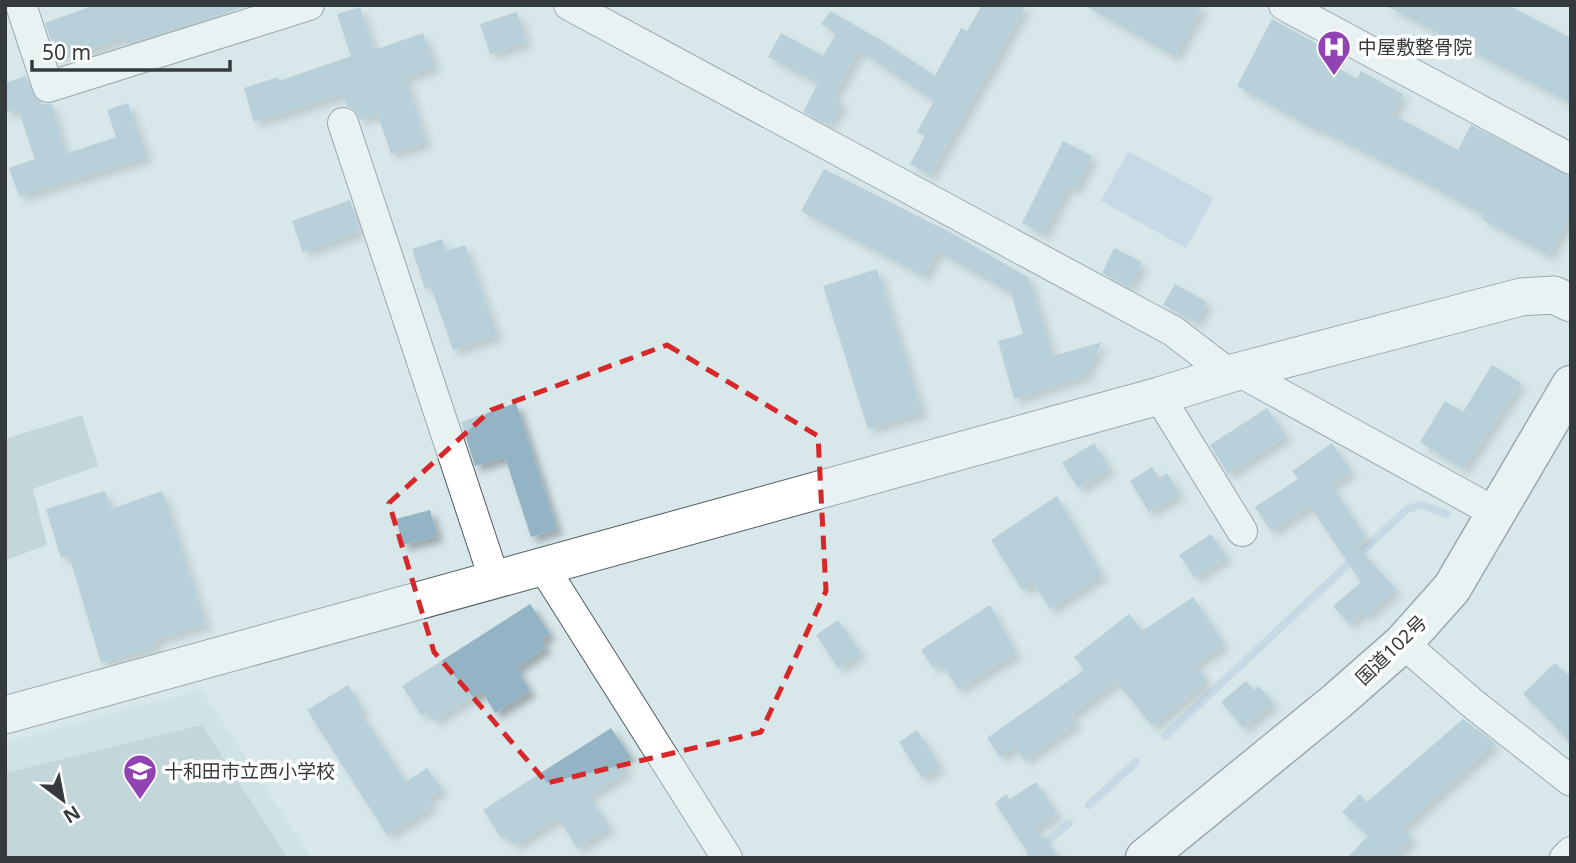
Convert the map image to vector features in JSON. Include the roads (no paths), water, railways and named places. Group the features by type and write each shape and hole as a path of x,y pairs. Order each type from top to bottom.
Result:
{"highway":[{"name":"国道102号","path":"1145,858 1338,701 1403,643 1452,588 1571,385"}],"street":[{"path":"21,5 48,87 309,5"},
{"path":"569,5 1173,331 1236,373 1496,513"},
{"path":"1284,5 1571,159"},
{"path":"343,123 495,578"},
{"path":"5,715 1236,373 1521,297 1555,295 1571,303"},
{"path":"1159,396 1242,531"},
{"path":"542,565 727,858"},
{"path":"1403,643 1571,781"},
{"path":"1565,858 1571,852"}],"waterway":[{"path":"1165,736 1407,509 1422,505 1446,514"},
{"path":"1089,805 1136,762"},
{"path":"1029,858 1069,823"}],"place":[{"name":"中屋敷整骨院","path":"1334,77"},
{"name":"十和田市立西小学校","path":"140,801"}]}
